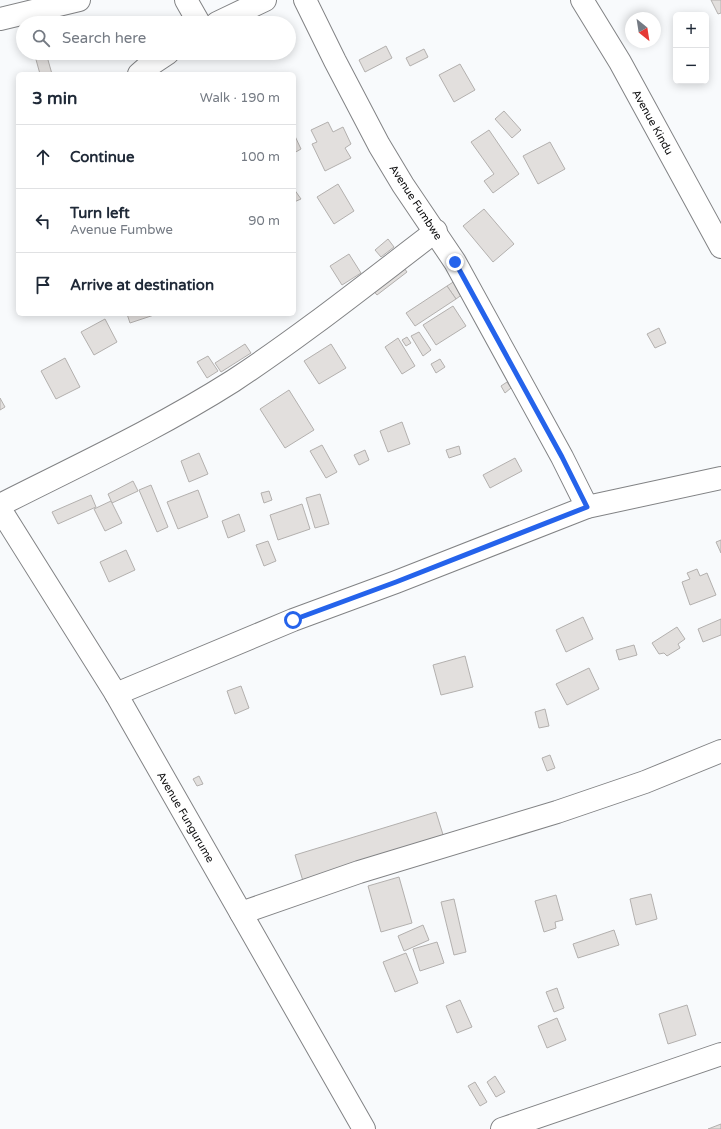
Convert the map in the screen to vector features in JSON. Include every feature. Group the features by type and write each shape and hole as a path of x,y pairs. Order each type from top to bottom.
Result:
{"street":[{"path":"0,19 79,0"},
{"path":"186,0 195,16"},
{"path":"232,16 265,0"},
{"name":"Avenue Fumbwe","path":"305,0 379,145 403,185 436,232 459,269 558,450 587,507"},
{"name":"Avenue Kindu","path":"582,0 620,62 721,247"},
{"path":"142,72 158,60"},
{"path":"0,505 161,424 233,381 276,352 436,232"},
{"path":"116,694 293,620 396,582 587,507 721,478"},
{"name":"Avenue Fungurume","path":"0,509 116,694 364,1129"},
{"path":"241,913 359,872 556,812 645,782 721,752"},
{"path":"502,1129 721,1054"}],"building":[{"path":"711,0 721,0 721,13 718,14"},
{"path":"386,46 392,58 365,72 359,60"},
{"path":"424,49 428,57 410,66 406,58"},
{"path":"36,60 48,60 51,72 39,72"},
{"path":"460,64 475,90 454,102 439,75"},
{"path":"504,111 521,130 512,138 495,119"},
{"path":"328,122 333,132 343,127 351,144 345,148 351,158 325,171 312,144 317,142 311,130"},
{"path":"489,130 519,174 493,193 484,181 494,174 471,142"},
{"path":"296,138 301,149 296,152"},
{"path":"550,142 565,169 538,184 523,156"},
{"path":"338,184 354,211 334,224 317,197"},
{"path":"296,192 301,199 296,201"},
{"path":"484,209 514,244 493,262 463,226"},
{"path":"388,239 394,247 381,257 375,250"},
{"path":"349,254 361,273 342,285 330,266"},
{"path":"401,264 407,272 377,295 371,288"},
{"path":"458,279 467,291 456,299 447,286"},
{"path":"447,286 456,299 415,326 406,313"},
{"path":"453,306 466,326 436,345 423,325"},
{"path":"128,316 151,316 130,323"},
{"path":"105,319 117,342 94,355 81,332"},
{"path":"659,328 666,343 655,348 647,334"},
{"path":"419,332 431,350 423,356 411,336"},
{"path":"407,337 411,343 406,346 402,340"},
{"path":"398,338 415,366 402,374 385,347"},
{"path":"245,344 251,353 221,372 215,363"},
{"path":"331,344 346,368 319,384 304,361"},
{"path":"208,356 218,371 207,378 197,362"},
{"path":"65,358 80,387 56,399 41,371"},
{"path":"440,359 445,367 436,373 431,364"},
{"path":"507,382 511,388 505,393 501,386"},
{"path":"289,390 314,430 285,448 260,409"},
{"path":"0,398 5,407 0,410"},
{"path":"402,422 410,444 388,452 380,431"},
{"path":"322,445 337,472 326,478 310,451"},
{"path":"459,446 461,454 449,458 446,450"},
{"path":"365,450 369,460 359,465 354,455"},
{"path":"199,453 208,474 189,482 181,461"},
{"path":"515,458 522,471 490,488 483,475"},
{"path":"133,481 138,491 112,503 108,494"},
{"path":"151,485 168,527 157,532 139,490"},
{"path":"198,490 208,517 178,529 167,502"},
{"path":"269,491 272,500 264,503 261,493"},
{"path":"320,494 329,524 315,528 306,498"},
{"path":"91,495 96,507 58,524 52,512"},
{"path":"111,501 122,523 105,531 94,509"},
{"path":"302,504 310,529 278,540 270,515"},
{"path":"239,514 245,531 228,538 222,521"},
{"path":"721,540 721,553 716,542"},
{"path":"268,541 276,561 264,566 256,545"},
{"path":"126,550 135,570 109,582 100,562"},
{"path":"697,569 700,576 707,573 716,595 690,605 682,582 690,579 687,573"},
{"path":"583,617 593,639 566,652 556,630"},
{"path":"721,619 721,635 703,642 698,629"},
{"path":"677,627 685,639 678,644 680,648 667,656 664,653 659,654 652,643"},
{"path":"634,645 637,655 619,660 616,650"},
{"path":"465,656 473,687 441,695 433,665"},
{"path":"589,668 599,689 567,705 556,684"},
{"path":"241,686 249,708 235,714 227,691"},
{"path":"545,709 549,726 539,728 535,712"},
{"path":"550,755 555,768 547,771 542,758"},
{"path":"199,776 203,784 197,786 193,779"},
{"path":"436,812 444,838 303,881 295,855"},
{"path":"399,877 412,923 381,932 368,886"},
{"path":"651,894 657,919 636,925 630,899"},
{"path":"556,895 563,920 555,922 556,928 544,932 535,901"},
{"path":"454,899 466,952 454,955 441,902"},
{"path":"423,925 429,940 404,951 398,936"},
{"path":"614,930 619,945 578,958 573,944"},
{"path":"437,942 444,963 420,971 413,949"},
{"path":"406,953 418,983 395,992 383,962"},
{"path":"557,988 564,1008 554,1012 546,992"},
{"path":"460,1000 472,1027 457,1033 446,1006"},
{"path":"687,1005 696,1035 668,1044 659,1014"},
{"path":"557,1018 566,1040 547,1048 538,1026"},
{"path":"495,1076 505,1092 496,1097 487,1082"},
{"path":"475,1082 487,1102 480,1106 468,1086"},
{"path":"721,1124 721,1129 708,1129"}],"route":[{"path":"293,620 511,538 587,507 562,457 455,262"}]}
